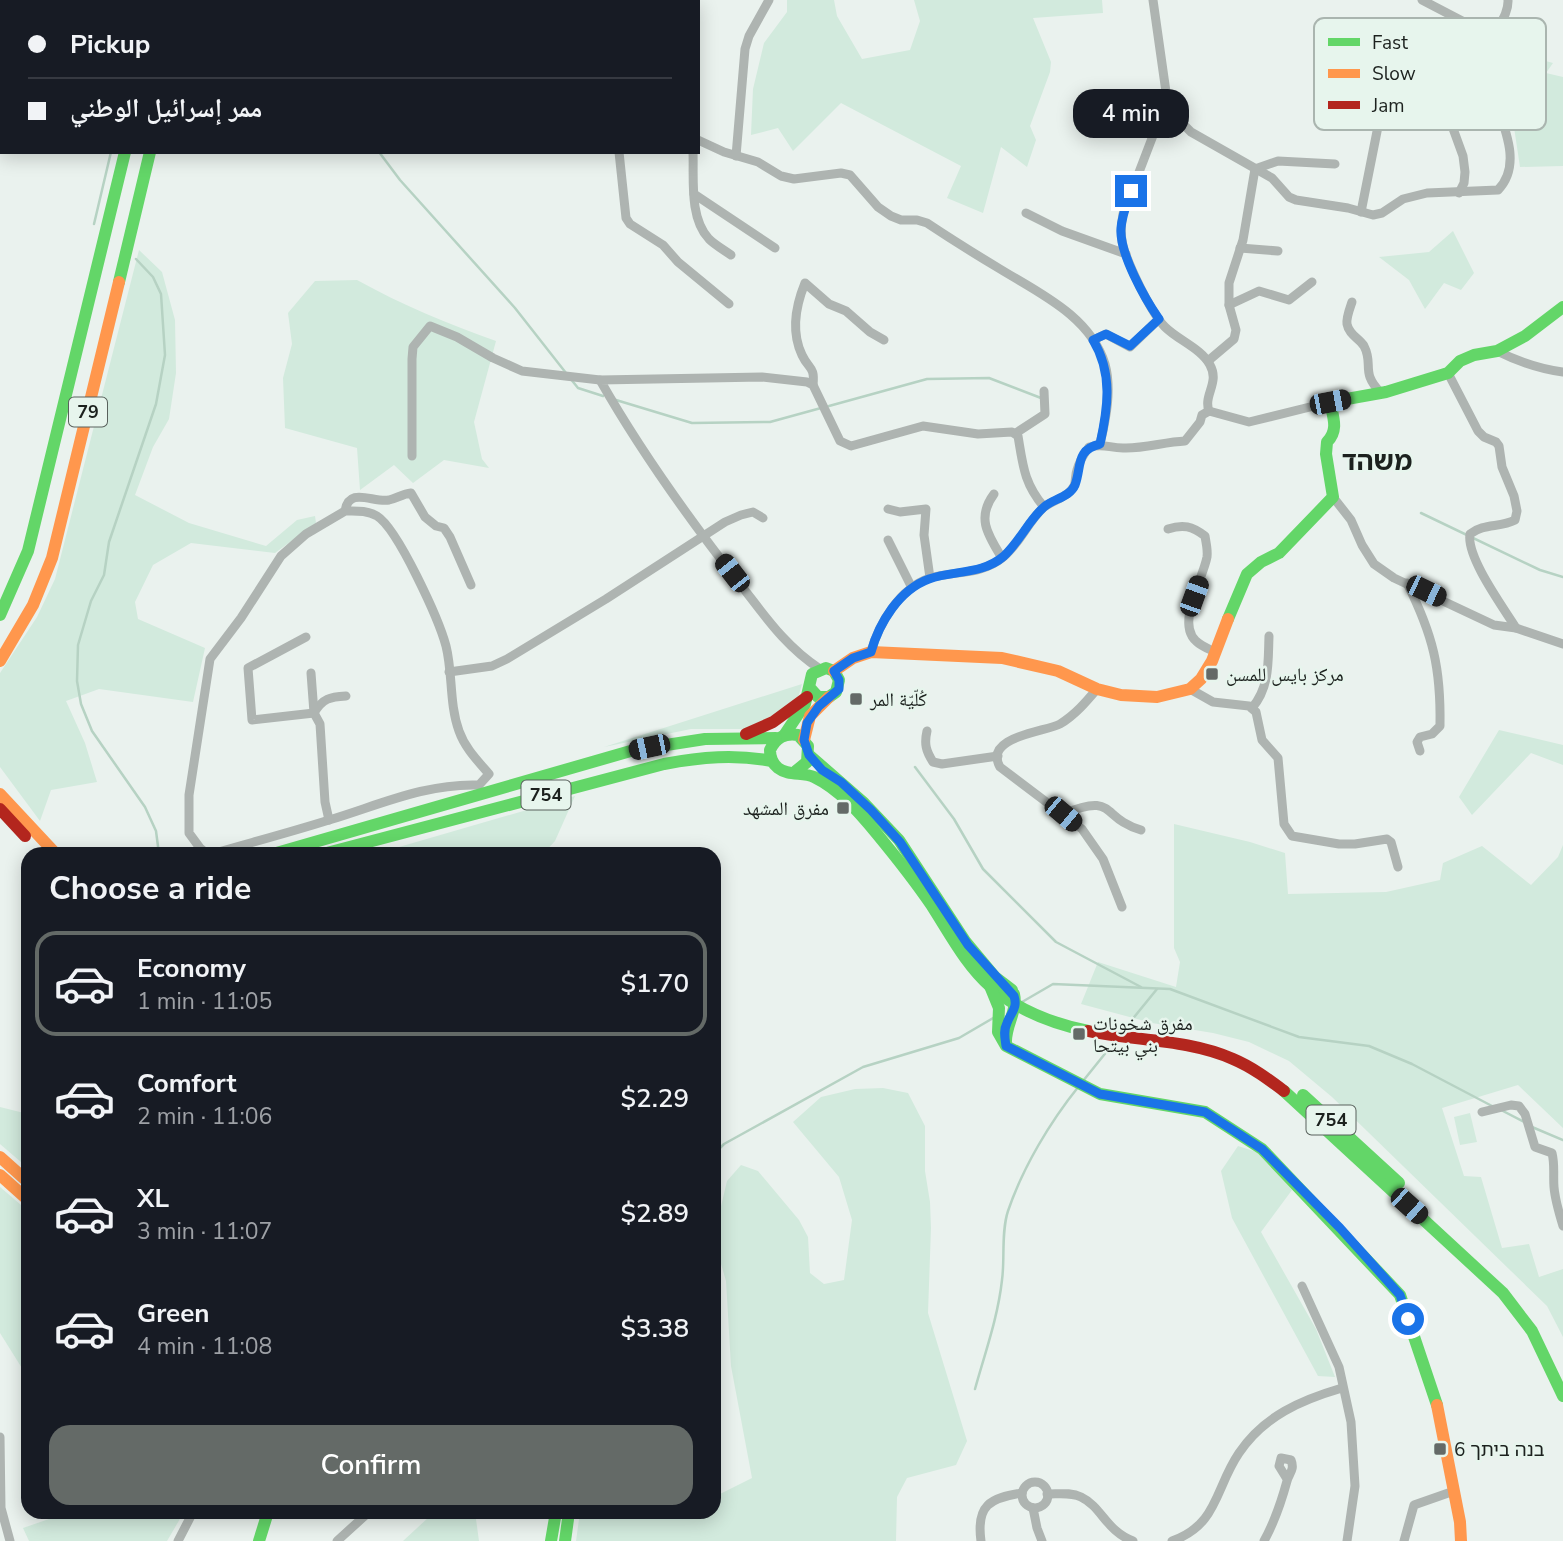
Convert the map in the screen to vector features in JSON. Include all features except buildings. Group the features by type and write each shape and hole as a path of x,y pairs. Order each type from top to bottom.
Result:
{"main road":[{"name":"79","path":"0,615 28,551 125,154"},
{"name":"79","path":"0,661 33,606 52,558 150,154"},
{"path":"772,761 770,751 798,718 809,692 812,674 871,652 1002,658 1058,671 1097,689 1121,695 1157,697 1190,689 1201,679 1215,652 1247,574 1261,562 1279,553 1333,496 1326,454 1327,442 1333,436 1335,428 1330,402 1381,393 1448,373 1460,361 1474,355 1497,351 1525,336 1563,307"},
{"path":"804,740 810,716 836,692 840,684 838,675 827,670"},
{"path":"809,692 818,697 829,697"},
{"path":"740,736 773,722 809,692"},
{"name":"754","path":"297,847 634,750 699,739 795,734 804,740 809,755 822,770 841,782 900,842 968,945 1001,984 1041,1007 1069,1017 1206,1042 1236,1051 1257,1061 1296,1088 1501,1280 1536,1322 1563,1381"},
{"name":"754","path":"350,847 664,764 719,755 772,761 782,771 796,771 815,778 871,826 932,906 958,948 990,986 1043,1017 1081,1028 1222,1054 1258,1070 1293,1098 1503,1293 1532,1331 1563,1396"},
{"path":"796,771 805,765 809,755"},
{"path":"0,794 49,847"},
{"path":"0,809 38,847"},
{"path":"990,986 999,1009 997,1031 1006,1046 1100,1094 1205,1112 1262,1149 1340,1228 1400,1295 1434,1392 1460,1522 1461,1541"},
{"path":"1006,1046 1004,1033 1016,1002 1010,989"},
{"path":"1007,1023 1016,1012 1030,1011"},
{"path":"0,1157 21,1176"},
{"path":"0,1175 21,1194"},
{"path":"259,1541 266,1519"},
{"path":"551,1541 555,1519"},
{"path":"565,1541 568,1519"}],"street":[{"path":"736,156 745,49 749,36 769,0"},
{"path":"1153,0 1167,99 1180,121 1201,139 1272,178 1289,197 1296,200 1373,215 1382,213 1403,200 1427,193 1498,190 1510,172 1511,160 1505,130"},
{"path":"1422,0 1456,18"},
{"path":"1502,18 1507,10 1508,0"},
{"path":"1167,99 1123,214 1121,231 1126,254 1151,308 1164,326 1208,361 1214,379 1207,399 1209,411"},
{"path":"1361,212 1377,130"},
{"path":"1454,130 1463,156 1465,172 1464,183 1459,192"},
{"path":"700,141 758,162 781,176 794,179 841,173 850,175 878,207 891,216 927,223 1066,311 1093,340 1106,366 1106,419 1100,444"},
{"path":"619,154 625,218 663,245 678,262 729,304"},
{"path":"693,154 694,194 700,222 708,238 732,255"},
{"path":"1255,169 1278,161 1335,164"},
{"path":"1208,361 1234,338 1236,330 1228,305 1229,283 1240,248 1255,169"},
{"path":"694,194 775,248"},
{"path":"1026,213 1062,231 1126,254"},
{"path":"1240,248 1278,251"},
{"path":"1228,305 1259,291 1289,300 1312,282"},
{"path":"813,386 812,368 802,356 799,345 795,311 805,283 829,304 846,311 870,332 884,340"},
{"path":"1352,302 1346,323 1353,336 1363,344 1368,356 1367,373 1381,393"},
{"path":"1093,340 1106,334 1130,346 1159,319"},
{"path":"412,456 412,359 414,347 430,326 522,371 600,380 762,377 807,382 813,386 840,441 851,446 923,426 978,433 1016,433 1045,414 1044,391"},
{"path":"1497,351 1531,366 1563,372"},
{"path":"1448,373 1478,431 1499,446 1502,467 1514,496 1517,511 1515,520 1477,529 1470,534 1469,543 1516,628"},
{"path":"600,380 623,421 702,536 789,646 827,670"},
{"path":"871,652 876,634 892,608 912,588 930,579 975,570 1002,558 1019,541 1044,507 1068,493 1074,486 1083,455 1089,447 1100,444 1120,448 1185,441 1200,422 1202,415 1209,411 1249,422 1330,402"},
{"path":"1016,433 1026,481 1031,492 1044,507"},
{"path":"345,510 348,502 358,496 388,500 411,493 425,517 436,526 444,528 450,537 471,585"},
{"path":"994,494 986,505 984,517 987,530 1002,558"},
{"path":"1333,496 1351,520 1374,564 1494,625 1516,628 1563,644"},
{"path":"888,509 900,512 926,509 924,535 930,579"},
{"path":"199,847 189,832 189,795 210,659 242,618 281,556 306,534 345,510 376,515 387,524 399,542 435,615 446,647 453,713 459,732 466,747 489,774 479,785 453,784 411,793 236,847"},
{"path":"449,672 492,666 507,659 702,536 741,515 753,512 763,518"},
{"path":"1168,529 1187,526 1205,536 1208,555 1188,624 1191,636 1197,643 1215,652"},
{"path":"888,540 912,588"},
{"path":"1407,583 1425,618 1439,674 1440,726 1432,734 1420,737 1420,751"},
{"path":"1252,708 1262,697 1267,678 1269,636"},
{"path":"306,637 248,668 252,720 314,713"},
{"path":"312,673 314,713 320,724 325,802 330,820"},
{"path":"927,731 927,752 933,762 942,764 998,756 1011,739 1063,722 1076,713 1097,689"},
{"path":"1190,689 1213,702 1244,704 1252,708 1258,718 1262,740 1278,758 1284,824 1292,836 1339,844 1387,839 1391,842 1398,867"},
{"path":"314,713 321,701 330,697 346,696"},
{"path":"998,756 1000,767 1082,829 1103,859 1122,907"},
{"path":"1063,814 1093,804 1106,806 1129,827 1142,830"},
{"path":"1482,1112 1511,1105 1519,1106 1525,1114 1535,1147 1552,1153 1555,1166 1553,1184 1563,1226"},
{"path":"1302,1286 1339,1367 1351,1422 1354,1486 1347,1541"},
{"path":"1172,1541 1185,1536 1209,1515 1233,1463 1261,1428 1298,1402 1342,1388"},
{"path":"0,1437 1,1507 10,1541"},
{"path":"1264,1541 1279,1509 1287,1479"},
{"path":"1033,1508 1045,1504 1047,1494 1042,1485 1034,1483 1027,1486 1022,1493 1023,1501 1033,1508 1042,1541"},
{"path":"1404,1541 1414,1505 1454,1491"},
{"path":"981,1541 981,1517 985,1508 1000,1497 1022,1493"},
{"path":"1047,1494 1080,1496 1114,1531 1133,1541"},
{"path":"178,1541 189,1519"},
{"path":"337,1541 361,1519"}],"green space":[{"path":"787,0 834,0 837,16 862,59 910,50 920,21 914,0 1102,0 1103,13 1033,18 1051,62 1050,72 1030,126 1036,140 1027,167 1001,147 983,213 947,198 961,166 841,103 793,151 778,128 751,135 753,89 764,43 787,12"},
{"path":"1546,61 1553,63 1546,73"},
{"path":"1546,73 1563,77 1563,166 1520,167 1514,130 1546,130"},
{"path":"1453,231 1474,273 1461,290 1444,283 1425,309 1409,280 1379,257 1429,252"},
{"path":"139,250 162,272 175,320 176,373 169,419 153,447 135,495 189,523 266,546 297,520 315,516 316,523 275,553 191,543 153,565 135,602 138,619 205,648 193,702 99,689 66,701 85,743 97,782 51,790 40,821 0,767 0,673 37,617 55,579"},
{"path":"357,280 425,314 496,341 474,422 482,459 489,468 444,460 413,483 394,465 360,490 357,448 285,428 283,378 292,344 288,313 315,281"},
{"path":"802,684 798,698 786,709 744,729 691,729 604,747"},
{"path":"1499,730 1563,745 1563,765 1531,753 1472,815 1459,797"},
{"path":"575,796 555,841 549,847 399,847"},
{"path":"1174,824 1285,853 1288,894 1386,892 1440,880 1443,863 1482,846 1531,885 1558,857 1563,845 1563,1128 1518,1085 1442,1108 1464,1176 1481,1177 1502,1248 1529,1244 1539,1277 1563,1269 1563,1337 1547,1306 1332,1097 1289,1061 1249,1042 1152,1023 1081,1004 1098,962 1176,987 1180,962 1174,948"},
{"path":"883,1088 908,1093 925,1126 925,1171 931,1228 928,1313 967,1441 956,1465 907,1478 897,1497 896,1541 576,1541 579,1519 721,1519 721,1494 752,1478 731,1366 726,1281 721,1264 721,1206 727,1181 741,1165 758,1171 799,1220 808,1237 810,1273 824,1284 844,1280 852,1220 839,1177 793,1122 821,1097 855,1089"},
{"path":"0,1107 21,1112 21,1162 0,1144"},
{"path":"1470,1113 1477,1142 1460,1145 1454,1117"},
{"path":"1238,1146 1263,1154 1292,1190 1261,1232 1316,1329 1335,1377 1318,1376 1232,1218 1221,1171"},
{"path":"0,1187 21,1205 21,1367 0,1333"},
{"path":"49,1519 180,1519 167,1541 29,1541 23,1528"},
{"path":"427,1519 476,1519 479,1541 403,1541"}],"waterway":[{"path":"94,224 111,154"},
{"path":"380,154 400,180 515,308 566,373"},
{"path":"136,259 153,277 161,294 165,355 156,404 109,542 104,575 91,601 78,645 77,681 81,704 92,731 145,807 156,831 158,847"},
{"path":"570,378 578,388 603,396"},
{"path":"829,406 927,379 989,378 1041,398"},
{"path":"616,400 692,423 770,422 821,408"},
{"path":"1421,513 1540,570 1563,577"},
{"path":"915,767 954,819 983,869 1056,942 1141,987"},
{"path":"1022,1002 1053,984 1170,989 1299,1037 1369,1046 1412,1064 1492,1106"},
{"path":"1122,1032 1157,989"},
{"path":"721,1147 863,1067 959,1038 995,1017"},
{"path":"1083,1081 1116,1040"},
{"path":"975,1389 1000,1294 1008,1211 1038,1146 1079,1086"},
{"path":"1501,1110 1526,1123"},
{"path":"1532,1127 1563,1140"}],"traffic: fast":[{"path":"0,615 28,551 125,154"},
{"path":"119,282 150,154"},
{"path":"1228,619 1247,574 1261,562 1279,553 1333,497 1326,454 1327,442 1334,428 1330,402 1386,392 1448,373 1460,361 1474,355 1497,351 1525,336 1563,307"},
{"path":"785,734 805,704 812,674 826,668 834,671 839,680 836,692 829,697 818,697 810,688"},
{"path":"796,771 807,762 808,746 798,735 785,735 778,739 770,750 774,764 786,772 810,776 823,782 856,809 912,878 966,959 991,987 1025,1009 1049,1020 1088,1031"},
{"path":"297,847 634,750 705,739 776,738"},
{"path":"809,755 864,803 899,840 965,941 995,977 1012,990"},
{"path":"350,847 664,764 718,757 772,761"},
{"path":"990,986 999,1008 998,1032 1006,1046 1100,1094 1205,1112 1262,1149 1400,1295 1437,1405"},
{"path":"1006,1043 1014,994"},
{"path":"1284,1091 1503,1293 1532,1331 1563,1396"},
{"path":"1303,1095 1399,1183"},
{"path":"259,1541 266,1519"},
{"path":"551,1541 555,1519"},
{"path":"565,1541 568,1519"}],"traffic: slow":[{"path":"0,661 33,605 52,558 119,282"},
{"path":"834,671 853,658 871,652 1002,658 1058,671 1097,689 1121,695 1157,697 1190,689 1201,679 1212,661 1228,619"},
{"path":"804,740 810,716 829,697"},
{"path":"0,794 49,847"},
{"path":"0,1157 21,1176"},
{"path":"0,1175 21,1194"},
{"path":"1437,1405 1460,1522 1461,1541"}],"traffic: jam":[{"path":"746,734 773,722 807,697"},
{"path":"0,809 25,836"},
{"path":"1088,1031 1216,1052 1247,1066 1284,1091"}],"place":[{"name":"مركز بايس للمسن","path":"1212,674"},
{"name":"كُلّيّة المر","path":"856,699"},
{"name":"مفرق المشهد","path":"843,808"},
{"name":"مفرق شخونات بني بيتحا","path":"1079,1034"},
{"name":"בנה ביתך 6","path":"1440,1449"}],"district":[{"name":"משהד","path":"1377,461"}],"route":[{"path":"1131,191 1123,214 1123,246 1151,308 1159,319 1130,346 1125,346 1112,335 1106,334 1093,340 1106,366 1108,386 1106,419 1100,444 1089,447 1083,455 1074,486 1068,493 1044,507 1019,541 1002,558 982,568 930,579 912,588 892,608 876,634 871,652 853,658 834,671 838,675 839,689 810,716 804,740 809,755 822,770 859,798 900,842 968,945 1001,984 1010,989 1016,999 1015,1009 1004,1033 1006,1046 1100,1094 1205,1112 1262,1149 1340,1228 1400,1295 1408,1319"}]}
